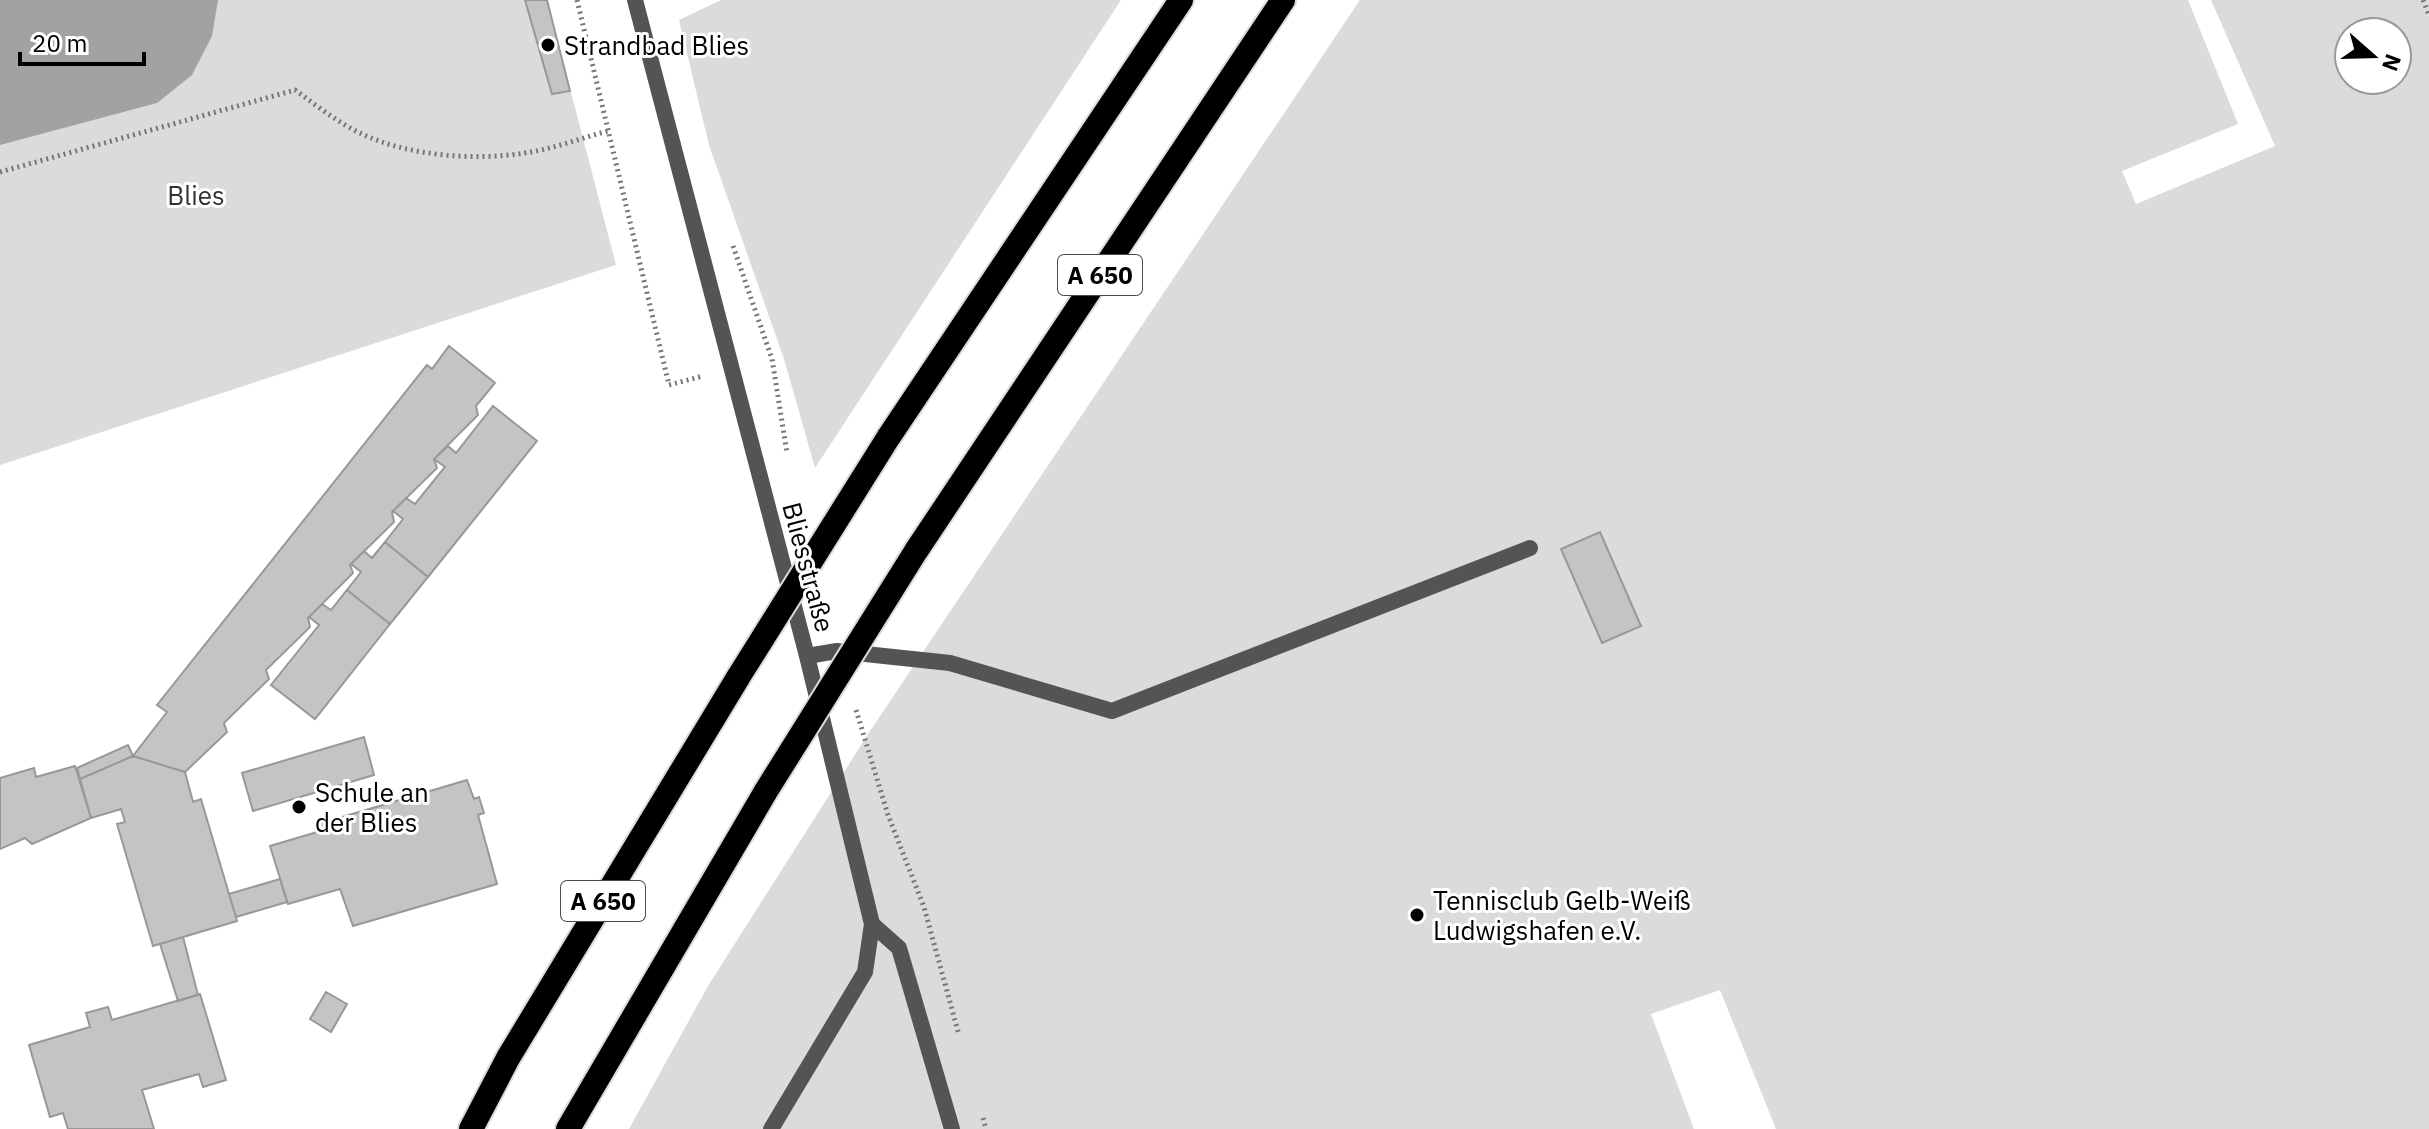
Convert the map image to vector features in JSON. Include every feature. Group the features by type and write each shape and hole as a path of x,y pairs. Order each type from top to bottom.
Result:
{"highway":[{"name":"A 650","path":"471,1129 508,1058 739,676 888,438 1181,0"},
{"name":"A 650","path":"568,1129 766,791 916,551 1283,0"}],"street":[{"name":"Bliesstraße","path":"635,0 807,656 872,924 865,972 771,1129"},
{"path":"807,656 837,651 950,663 1112,711 1530,548"},
{"path":"872,924 899,948 952,1129"}],"path":[{"path":"577,0 669,385"},
{"path":"2423,0 2429,15"},
{"path":"0,172 295,90 363,134 405,148 450,154 498,157 529,153 608,131"},
{"path":"924,907 961,1042"},
{"path":"982,1115 986,1129"}],"green space":[{"name":"Blies","path":"0,0 547,0 616,265 0,465"},
{"path":"721,0 1121,0 815,468 784,359 709,145 679,20"},
{"path":"1360,0 2188,0 2238,124 2122,171 2136,204 2275,146 2211,0 2429,0 2429,1129 1776,1129 1720,990 1651,1014 1694,1129 629,1129 708,986 870,731"}],"shaded area":[{"path":"0,0 218,0 212,36 192,75 157,103 0,145"}],"building":[{"name":"Strandbad Blies","path":"525,0 547,0 570,91 552,94"},
{"path":"449,346 495,383 476,406 478,415 434,459 437,468 392,512 394,522 350,565 353,573 308,618 310,627 266,670 269,679 224,723 227,732 185,772 133,756 167,712 157,705 427,365 432,369"},
{"path":"493,406 537,441 428,577 385,542 403,519 393,511 406,498 415,504 445,467 434,459 448,446 456,453"},
{"path":"1600,532 1641,626 1602,643 1561,549"},
{"path":"385,542 428,577 390,624 347,590 361,572 351,564 364,551 372,558"},
{"path":"347,590 390,624 315,719 271,685 319,625 309,617 322,604 331,610"},
{"path":"364,737 374,775 253,811 242,773"},
{"path":"128,745 133,756 80,779 77,768"},
{"path":"133,756 185,772 193,802 201,799 237,921 153,946 117,824 125,822 121,809 91,818 80,779"},
{"path":"75,766 91,818 32,844 25,838 0,849 0,778 34,768 36,777"},
{"path":"467,780 474,799 479,797 484,813 478,815 497,884 353,926 340,889 288,904 270,846 324,830 322,823"},
{"path":"280,879 287,902 236,917 229,894"},
{"path":"183,937 198,995 178,1001 160,944"},
{"path":"326,992 347,1004 331,1032 310,1019"},
{"path":"200,994 226,1080 203,1087 199,1074 142,1090 154,1129 68,1129 63,1113 50,1117 29,1045 90,1027 86,1013 108,1007 112,1020"}],"place":[{"name":"Strandbad Blies","path":"548,45"},
{"name":"Schule an der Blies","path":"299,807"},
{"name":"Tennisclub Gelb-Weiß Ludwigshafen e.V.","path":"1417,915"}]}
